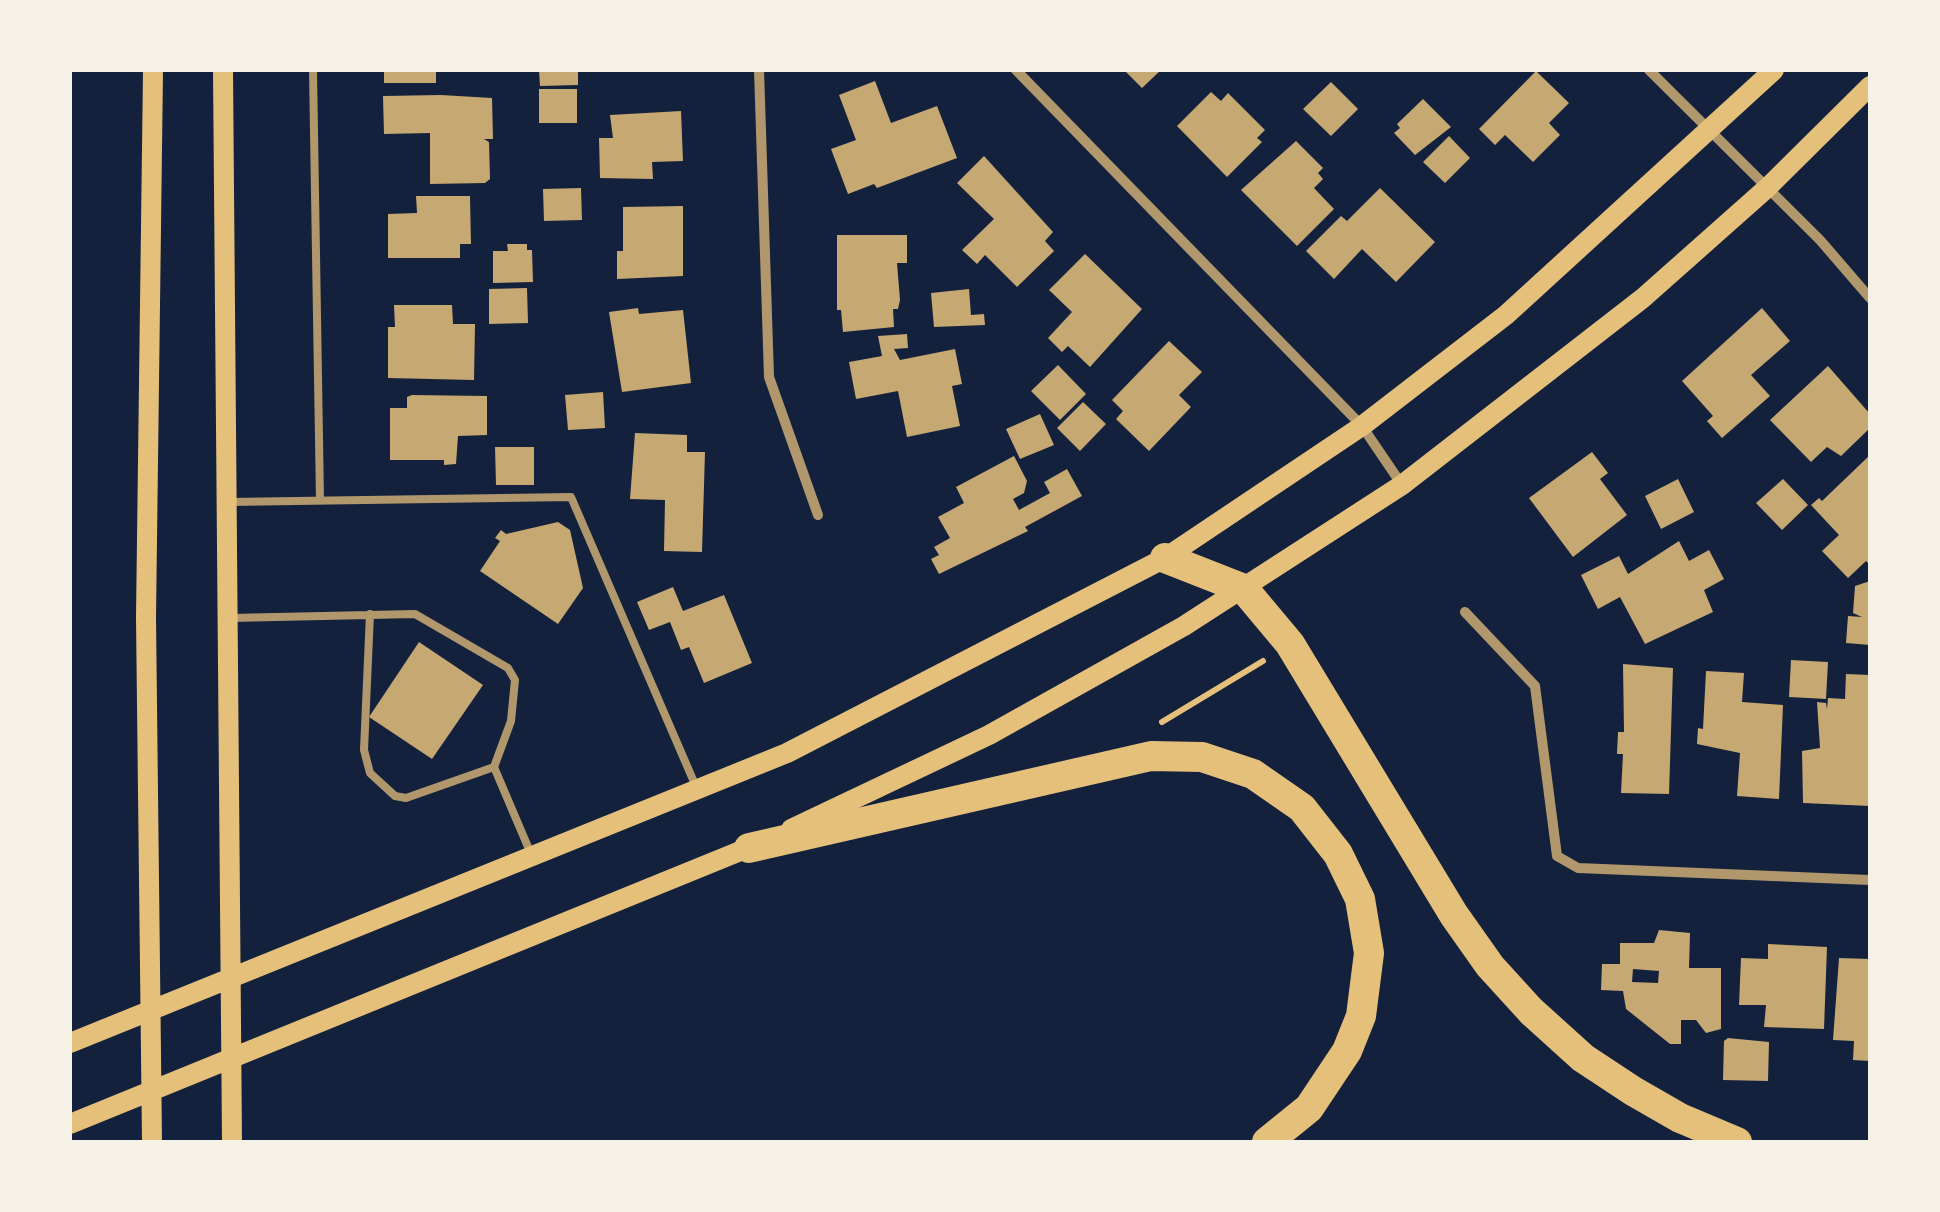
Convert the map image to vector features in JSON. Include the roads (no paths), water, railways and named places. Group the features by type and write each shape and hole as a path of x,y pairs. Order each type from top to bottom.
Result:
{"highway":[{"path":"1165,558 1244,589 1290,644 1454,914 1500,978 1583,1058 1680,1118 1738,1142"},
{"path":"748,848 1151,756 1202,757 1253,774 1302,808 1338,854 1360,899 1369,953 1361,1016 1348,1051 1310,1108 1267,1142"}],"main road":[{"path":"152,1142 146,616 153,70"},
{"path":"223,70 232,1142"},
{"path":"70,1043 787,753 1165,558 1362,426 1506,316 1774,70"},
{"path":"70,1124 232,1054 748,848 989,736 1244,589 1402,484 1642,298 1767,188 1870,86"}],"street":[{"path":"760,70 769,378 818,514"},
{"path":"1016,70 1362,426 1402,484"},
{"path":"1648,70 1870,298"},
{"path":"1466,612 1535,686 1557,856 1578,868 1870,880"}],"lane":[{"path":"313,70 320,500"},
{"path":"228,502 571,497 696,789"},
{"path":"370,614 364,750 370,773 395,796 406,798 494,767"},
{"path":"228,618 415,614 508,668 514,680 511,722 494,767 533,858"}]}
